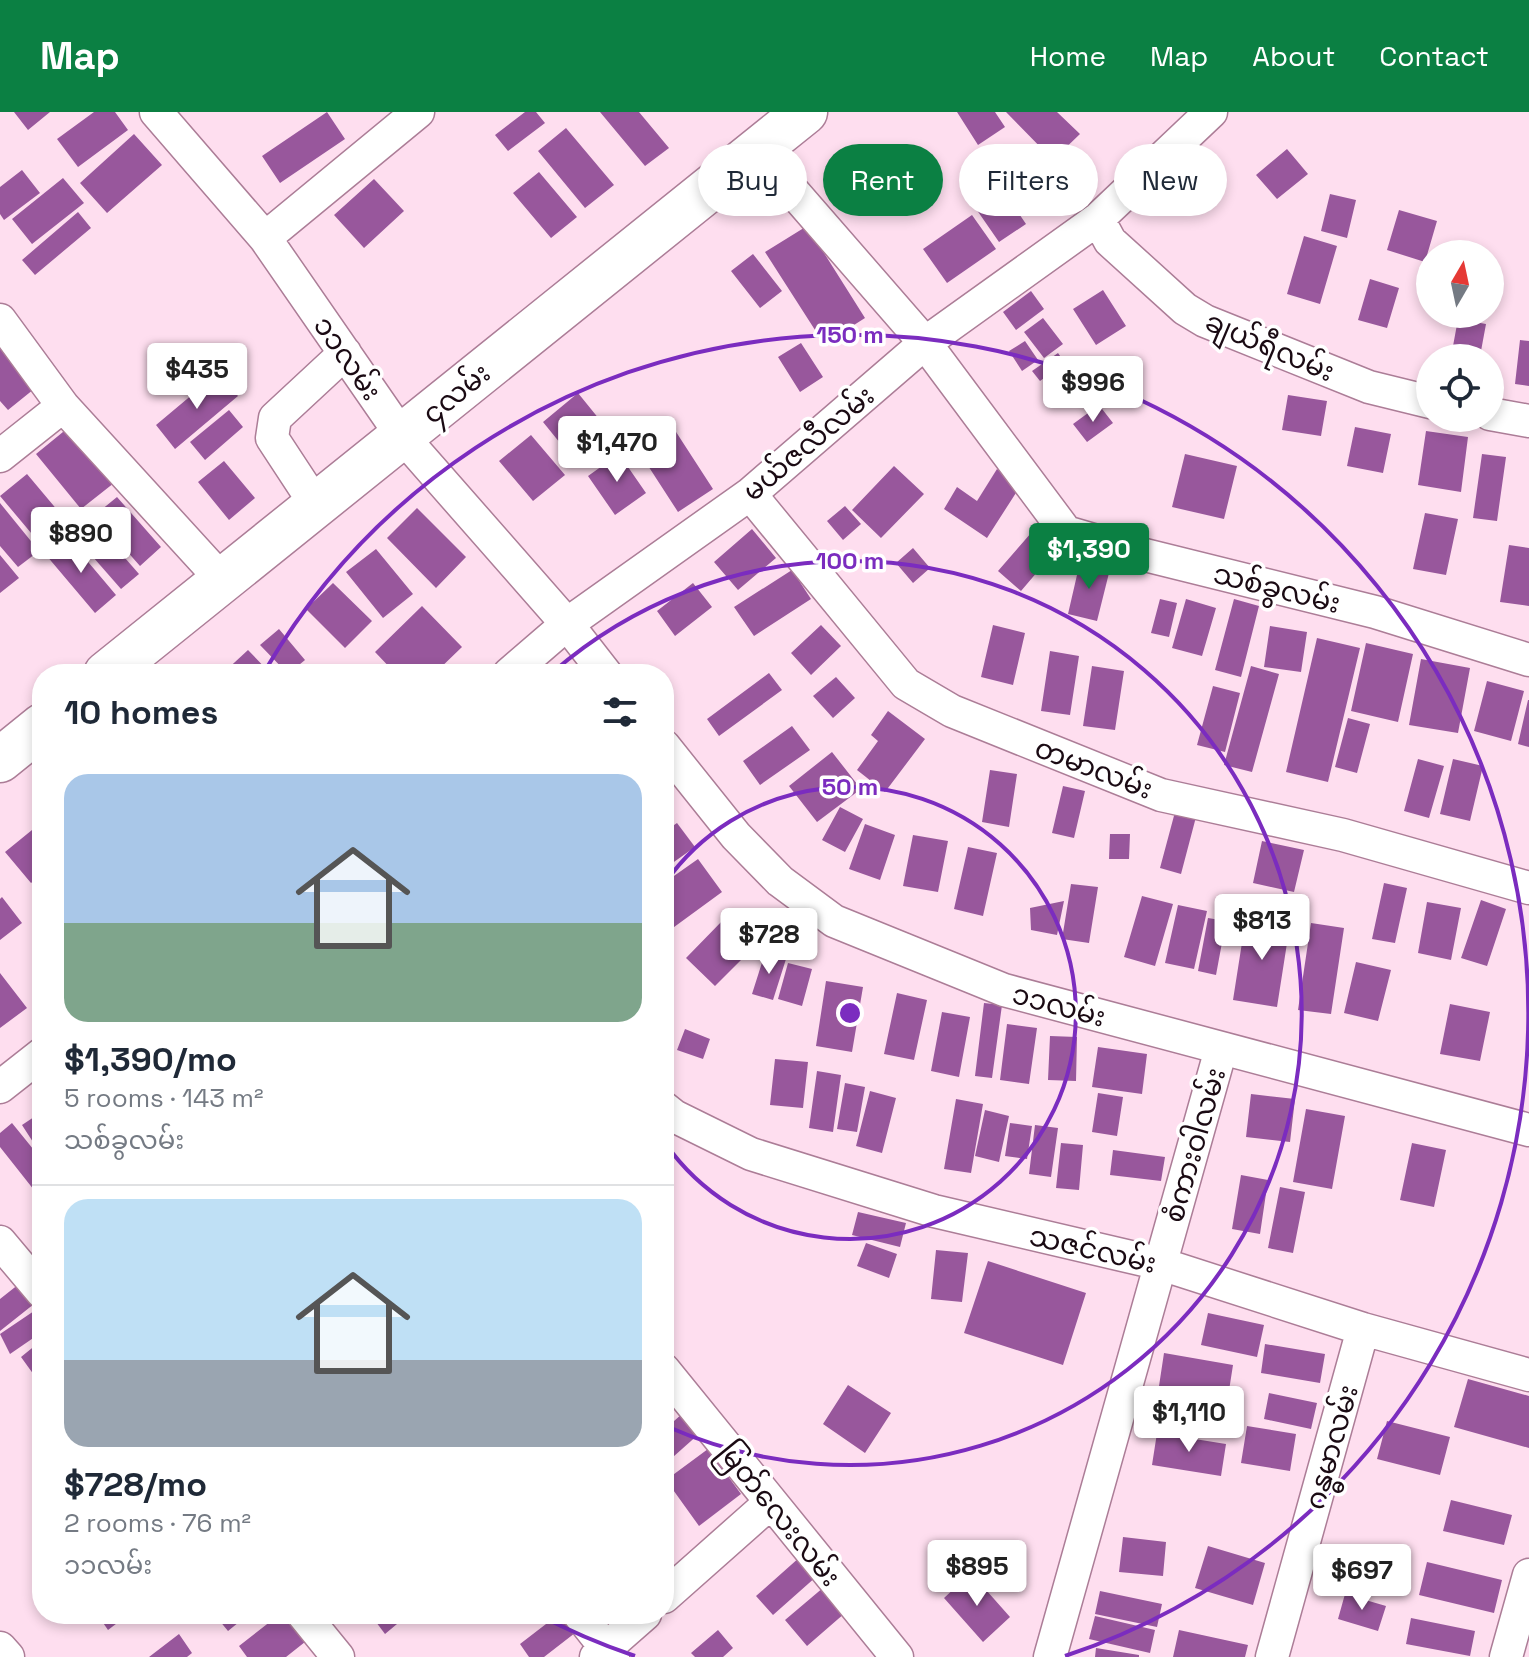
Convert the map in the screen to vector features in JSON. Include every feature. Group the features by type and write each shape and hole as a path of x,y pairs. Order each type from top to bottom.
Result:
{"street":[{"name":"၁၁လမ်း","path":"156,112 265,238 402,436 567,624 598,664"},
{"path":"265,238 418,112"},
{"name":"၄လမ်း","path":"765,144 805,112"},
{"name":"မယ်ဇလီလမ်း","path":"521,664 567,624 750,494 925,343 1098,219 1211,112"},
{"name":"၄လမ်း","path":"118,664 698,198"},
{"name":"သစ်ခွလမ်း","path":"807,207 925,343 1066,532 1145,555 1375,612 1529,660"},
{"name":"ချယ်ရီလမ်း","path":"1098,219 1110,241 1185,309 1205,321 1369,387 1416,399"},
{"path":"0,320 63,406 222,580"},
{"path":"316,505 272,438 271,431 275,418 345,353"},
{"path":"0,456 63,406"},
{"path":"1504,417 1529,421"},
{"name":"တမာလမ်း","path":"750,494 906,684 952,711 1161,795 1343,835 1529,888"},
{"path":"0,760 32,734"},
{"name":"၁၁လမ်း","path":"674,758 736,836 780,881 834,921 1004,990 1529,1130"},
{"name":"စံကားဝါလမ်း","path":"1050,1657 1221,1049"},
{"path":"0,1087 32,1062"},
{"name":"သဇင်လမ်း","path":"674,1116 751,1154 906,1203 1161,1264 1363,1329 1529,1375"},
{"path":"0,1242 32,1280"},
{"name":"ဂန္ဓမာလမ်း","path":"1272,1657 1363,1329"},
{"name":"မြတ်လေးလမ်း","path":"674,1383 897,1657"},
{"path":"674,1588 770,1503"},
{"path":"1506,1657 1529,1575"},
{"path":"311,1624 338,1657"},
{"path":"586,1624 605,1654 635,1624"},
{"path":"0,1648 8,1657"}],"building":[{"path":"14,112 50,112 28,130"},
{"path":"94,112 115,112 128,130 78,167 57,139"},
{"path":"327,112 345,139 280,183 262,156"},
{"path":"525,112 536,112 545,123 508,151 495,135"},
{"path":"600,112 639,112 669,148 645,166"},
{"path":"957,112 995,112 1005,127 977,144"},
{"path":"1006,112 1057,112 1080,134 1070,144 1037,144"},
{"path":"566,128 614,185 585,208 538,151"},
{"path":"134,134 162,165 107,213 80,183"},
{"path":"1287,149 1308,174 1277,199 1256,175"},
{"path":"22,170 40,193 4,220 0,214 0,187"},
{"path":"539,172 577,217 551,238 513,193"},
{"path":"63,178 84,203 32,244 12,219"},
{"path":"374,179 404,211 364,248 334,215"},
{"path":"1330,194 1356,200 1347,238 1321,231"},
{"path":"1399,210 1437,221 1431,240 1416,240 1416,259 1387,250"},
{"path":"78,212 91,228 35,275 22,260"},
{"path":"973,216 996,249 947,283 923,249"},
{"path":"981,216 1021,216 1026,224 999,242"},
{"path":"807,226 865,318 824,344 765,252"},
{"path":"1304,236 1337,246 1320,304 1287,294"},
{"path":"753,254 782,291 760,308 731,271"},
{"path":"1370,279 1399,288 1387,328 1358,320"},
{"path":"1103,290 1126,326 1096,345 1073,309"},
{"path":"1031,291 1044,309 1016,330 1003,312"},
{"path":"1043,318 1063,344 1044,358 1024,332"},
{"path":"1456,328 1485,328 1482,344 1453,344"},
{"path":"0,337 39,385 8,410 0,401"},
{"path":"1520,340 1529,341 1529,386 1515,384"},
{"path":"1025,341 1038,360 1022,371 1009,351"},
{"path":"801,343 823,377 800,392 778,357"},
{"path":"1058,353 1065,363 1040,381 1032,371"},
{"path":"1071,370 1086,391 1064,407 1049,386"},
{"path":"218,373 238,396 175,449 156,425"},
{"path":"578,393 608,430 573,459 543,422"},
{"path":"1288,395 1327,401 1321,436 1282,430"},
{"path":"1099,405 1113,423 1087,442 1073,424"},
{"path":"229,410 243,427 205,460 190,442"},
{"path":"667,418 713,489 678,512 632,441"},
{"path":"74,423 119,479 81,509 36,454"},
{"path":"1355,427 1391,434 1383,473 1347,466"},
{"path":"1426,432 1468,437 1461,492 1418,485"},
{"path":"531,435 565,475 533,501 499,461"},
{"path":"619,454 646,493 615,515 588,476"},
{"path":"1185,454 1237,466 1224,519 1172,507"},
{"path":"1482,454 1506,457 1497,521 1473,518"},
{"path":"224,461 255,498 229,520 198,482"},
{"path":"894,466 924,494 881,538 852,510"},
{"path":"997,469 1021,485 987,538 944,509 957,487 977,501"},
{"path":"27,474 69,524 42,546 0,496"},
{"path":"117,497 161,547 140,566 95,515"},
{"path":"0,503 39,551 18,567 0,546"},
{"path":"845,506 861,524 843,540 827,521"},
{"path":"417,508 466,557 436,588 387,538"},
{"path":"1425,513 1458,519 1446,575 1413,569"},
{"path":"1045,517 1067,537 1021,591 998,571"},
{"path":"90,518 139,574 121,589 72,533"},
{"path":"752,529 776,558 738,590 714,562"},
{"path":"67,537 116,595 95,613 46,555"},
{"path":"1509,545 1529,548 1529,606 1500,602"},
{"path":"913,548 930,568 913,583 896,563"},
{"path":"376,549 413,594 383,618 346,572"},
{"path":"0,555 19,578 0,593"},
{"path":"1080,562 1110,569 1097,621 1068,614"},
{"path":"792,570 811,599 754,636 734,607"},
{"path":"333,583 372,621 345,648 306,609"},
{"path":"693,583 712,607 675,636 657,611"},
{"path":"1160,599 1177,603 1169,637 1151,633"},
{"path":"1186,599 1216,608 1202,656 1172,648"},
{"path":"1234,599 1259,606 1241,677 1215,670"},
{"path":"422,606 462,647 444,664 386,664 375,652"},
{"path":"821,625 841,646 811,675 791,653"},
{"path":"993,625 1025,633 1013,685 981,677"},
{"path":"1270,626 1307,632 1301,672 1264,667"},
{"path":"279,629 305,660 300,664 278,664 260,645"},
{"path":"1317,638 1360,648 1328,782 1286,772"},
{"path":"1366,643 1413,654 1398,722 1351,711"},
{"path":"248,650 261,664 233,664"},
{"path":"1050,651 1079,656 1070,715 1041,711"},
{"path":"1421,659 1470,668 1458,733 1409,725"},
{"path":"1092,666 1124,671 1115,730 1083,726"},
{"path":"1251,666 1279,674 1252,772 1224,765"},
{"path":"769,673 782,690 719,736 707,719"},
{"path":"836,677 855,698 833,718 813,696"},
{"path":"1487,681 1524,691 1511,741 1474,731"},
{"path":"1213,686 1240,693 1225,752 1197,745"},
{"path":"1529,700 1529,747 1518,744"},
{"path":"888,711 925,739 885,792 857,770 878,741 871,735"},
{"path":"1348,718 1370,724 1357,773 1335,767"},
{"path":"792,726 810,750 760,785 743,761"},
{"path":"832,752 861,789 817,822 789,786"},
{"path":"1418,759 1444,766 1429,818 1404,811"},
{"path":"1453,759 1483,766 1470,821 1440,814"},
{"path":"990,770 1017,774 1009,827 982,822"},
{"path":"1063,786 1085,791 1074,838 1052,833"},
{"path":"840,807 863,819 845,852 822,840"},
{"path":"1175,812 1196,817 1181,874 1160,868"},
{"path":"677,823 695,847 674,862 674,825"},
{"path":"865,824 895,835 880,880 849,869"},
{"path":"32,830 32,882 31,883 5,852"},
{"path":"1110,834 1130,834 1129,859 1109,859"},
{"path":"913,835 948,841 938,892 903,886"},
{"path":"1262,841 1304,850 1294,892 1253,883"},
{"path":"968,847 997,853 983,916 954,909"},
{"path":"698,859 722,892 674,927 674,876"},
{"path":"1384,883 1407,888 1395,943 1372,939"},
{"path":"1071,884 1098,887 1089,943 1062,939"},
{"path":"1142,896 1173,904 1155,966 1124,957"},
{"path":"2,897 22,923 0,940 0,899"},
{"path":"1481,900 1506,909 1487,966 1461,958"},
{"path":"1064,901 1057,935 1031,930 1030,908"},
{"path":"1427,902 1461,908 1451,960 1418,953"},
{"path":"1178,905 1207,911 1194,969 1165,963"},
{"path":"1246,917 1290,924 1277,1007 1233,1000"},
{"path":"1208,918 1226,921 1216,975 1198,971"},
{"path":"724,919 754,947 715,986 686,958"},
{"path":"1311,923 1344,928 1331,1014 1298,1010"},
{"path":"765,953 786,959 773,1000 752,994"},
{"path":"1356,962 1391,970 1378,1021 1344,1013"},
{"path":"788,963 812,969 802,1006 778,999"},
{"path":"0,973 27,1008 0,1028"},
{"path":"826,981 863,987 852,1052 816,1046"},
{"path":"897,993 927,1000 914,1060 884,1054"},
{"path":"984,1003 1002,1005 992,1078 975,1076"},
{"path":"1450,1004 1490,1012 1480,1061 1440,1054"},
{"path":"942,1012 970,1017 959,1077 931,1071"},
{"path":"1007,1024 1037,1028 1029,1084 1000,1080"},
{"path":"685,1029 710,1039 703,1059 677,1050"},
{"path":"1050,1036 1077,1037 1076,1081 1048,1080"},
{"path":"1098,1047 1147,1054 1142,1094 1092,1087"},
{"path":"775,1059 808,1062 803,1108 770,1105"},
{"path":"817,1071 841,1075 833,1132 809,1128"},
{"path":"845,1083 865,1087 857,1132 837,1129"},
{"path":"870,1091 896,1098 882,1153 856,1146"},
{"path":"1098,1093 1123,1097 1117,1136 1092,1132"},
{"path":"1251,1094 1295,1099 1290,1142 1246,1137"},
{"path":"956,1099 983,1104 971,1173 944,1169"},
{"path":"1306,1109 1345,1116 1332,1189 1293,1182"},
{"path":"985,1110 1009,1116 999,1162 975,1156"},
{"path":"32,1118 32,1140 22,1125"},
{"path":"12,1123 32,1148 32,1187 0,1147 0,1133"},
{"path":"1010,1123 1032,1126 1027,1159 1005,1156"},
{"path":"1035,1125 1058,1128 1051,1177 1029,1174"},
{"path":"1061,1143 1083,1145 1079,1190 1056,1188"},
{"path":"1412,1143 1446,1150 1434,1207 1400,1200"},
{"path":"1113,1150 1165,1157 1161,1181 1110,1175"},
{"path":"1241,1175 1268,1180 1260,1234 1232,1229"},
{"path":"1280,1187 1305,1192 1293,1253 1268,1248"},
{"path":"858,1212 906,1223 900,1247 852,1235"},
{"path":"866,1243 897,1254 889,1278 857,1266"},
{"path":"936,1250 968,1253 962,1302 931,1299"},
{"path":"988,1261 1086,1293 1063,1365 964,1333"},
{"path":"19,1284 32,1306 0,1331 0,1299"},
{"path":"32,1312 32,1339 10,1354 0,1334"},
{"path":"1208,1313 1264,1325 1257,1357 1201,1345"},
{"path":"1265,1344 1325,1354 1320,1383 1261,1373"},
{"path":"32,1348 32,1372 21,1357"},
{"path":"1164,1353 1233,1365 1228,1397 1159,1386"},
{"path":"1468,1379 1529,1396 1529,1448 1454,1427"},
{"path":"848,1385 891,1413 865,1453 823,1424"},
{"path":"1269,1393 1317,1403 1311,1429 1264,1419"},
{"path":"683,1413 700,1433 674,1456 674,1421"},
{"path":"1387,1421 1450,1437 1440,1475 1377,1459"},
{"path":"1247,1426 1296,1434 1290,1471 1241,1463"},
{"path":"1157,1433 1226,1444 1221,1476 1152,1465"},
{"path":"708,1449 741,1494 699,1526 674,1491 674,1474"},
{"path":"1451,1500 1512,1515 1504,1545 1443,1531"},
{"path":"1123,1537 1166,1542 1163,1576 1119,1572"},
{"path":"1208,1546 1265,1563 1253,1605 1195,1588"},
{"path":"800,1557 817,1576 773,1615 756,1596"},
{"path":"1427,1562 1502,1580 1494,1613 1419,1595"},
{"path":"971,1573 1010,1617 983,1642 944,1598"},
{"path":"824,1587 845,1613 807,1646 785,1620"},
{"path":"1100,1591 1162,1604 1157,1627 1095,1614"},
{"path":"1345,1594 1386,1606 1378,1631 1338,1619"},
{"path":"1095,1616 1155,1630 1150,1653 1089,1639"},
{"path":"1411,1618 1475,1631 1470,1656 1406,1644"},
{"path":"222,1624 237,1624 228,1631"},
{"path":"267,1624 300,1624 310,1638 286,1657 247,1657 239,1646"},
{"path":"378,1624 397,1624 385,1634"},
{"path":"546,1624 584,1626 544,1657 529,1657 520,1644"},
{"path":"718,1630 733,1648 723,1657 695,1657 691,1653"},
{"path":"1179,1630 1248,1645 1245,1657 1173,1657"},
{"path":"179,1634 192,1653 187,1657 149,1657"},
{"path":"1096,1648 1139,1655 1139,1657 1095,1657"}]}
